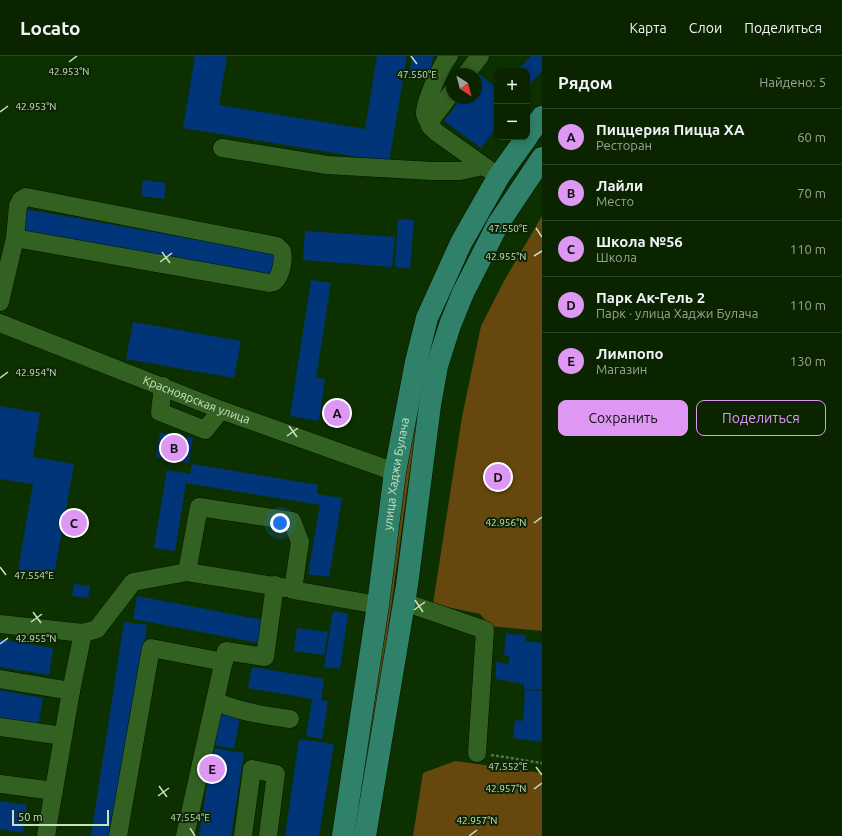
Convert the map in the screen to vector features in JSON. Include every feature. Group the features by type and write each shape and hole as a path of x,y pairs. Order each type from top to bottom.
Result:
{"main road":[{"name":"улица Хаджи Булача","path":"530,133 542,117"},
{"name":"улица Хаджи Булача","path":"343,836 378,606 395,472 416,362 427,318 461,243 491,171 524,140"},
{"name":"улица Хаджи Булача","path":"365,836 404,602 430,405 437,366 450,325 463,293 498,224 542,158"},
{"path":"427,318 450,325"},
{"path":"408,402 430,405"}],"street":[{"path":"449,56 440,71 426,106 425,114 430,126 436,132 491,171"},
{"path":"471,68 480,56"},
{"path":"430,126 433,118 446,100"},
{"path":"222,148 327,165 432,171 491,171"},
{"path":"0,302 15,238 18,206 21,200 26,197 277,246 282,251 283,256 279,278 274,282 269,283 15,238"},
{"name":"Красноярская улица","path":"0,323 221,410 395,472"},
{"path":"163,386 160,412 205,430 221,410"},
{"path":"187,572 199,507 292,521 300,542 292,590"},
{"path":"0,624 84,633 97,629 133,582 187,572 275,585 292,590 378,606"},
{"path":"185,836 226,651 265,657 275,585"},
{"path":"404,602 485,630 477,753"},
{"path":"46,836 71,691 84,633"},
{"path":"118,836 151,648 224,662"},
{"path":"0,679 71,691"},
{"path":"215,701 231,708 249,713 290,719"},
{"path":"0,727 63,736"},
{"path":"243,836 252,769 276,774 268,836"},
{"path":"0,784 54,791"}],"path":[{"path":"477,753 542,763"}],"shaded area":[{"path":"542,216 542,631 490,626 480,614 433,604 462,417 481,326 504,281"},
{"path":"415,412 421,413 410,468 378,703 354,836 392,554"},
{"path":"455,761 542,773 542,836 413,836 423,773"}],"building":[{"path":"195,56 227,56 219,105 365,129 377,56 407,56 389,162 183,128"},
{"path":"412,56 433,56 429,80 409,77"},
{"path":"531,56 542,56 542,71 530,84 530,68 520,68"},
{"path":"482,76 494,86 494,131 481,148 444,121 457,104 482,104"},
{"path":"143,180 166,183 164,199 141,196"},
{"path":"25,209 277,254 272,278 21,233"},
{"path":"398,219 414,220 410,269 395,267"},
{"path":"305,231 395,237 392,267 303,260"},
{"path":"311,280 331,283 316,378 325,379 319,421 290,416"},
{"path":"133,322 241,341 234,378 126,359"},
{"path":"0,406 40,413 33,457 74,464 54,576 18,570 33,484 0,479"},
{"path":"160,433 193,438 189,463 156,457"},
{"path":"192,464 318,485 317,494 342,498 329,577 308,574 320,505 186,483 175,551 154,548 167,470 190,474"},
{"path":"74,584 90,586 88,598 72,596"},
{"path":"137,596 263,620 259,643 133,619"},
{"path":"333,611 348,614 340,669 324,667"},
{"path":"124,622 147,625 133,716 114,836 91,836"},
{"path":"297,628 328,632 324,655 294,651"},
{"path":"506,634 526,635 525,641 542,643 542,690 524,689 524,684 496,679 496,662 508,664 510,657 504,655"},
{"path":"0,639 53,648 49,675 0,667"},
{"path":"252,667 324,679 321,700 328,701 322,739 306,736 312,699 248,688"},
{"path":"0,690 43,698 38,726 0,719"},
{"path":"525,690 542,691 542,742 513,738 515,720 523,721"},
{"path":"220,712 240,716 234,749 214,745"},
{"path":"299,739 334,744 319,836 285,836"},
{"path":"213,748 244,753 231,836 199,836"},
{"path":"0,801 27,805 23,833 0,829"}],"place":[{"name":"Пиццерия Пицца ХА","path":"337,413"},
{"name":"Лайли","path":"174,448"},
{"name":"Парк Ак-Гель 2","path":"498,477"},
{"name":"Школа №56","path":"74,523"},
{"name":"Лимпопо","path":"212,769"}]}
